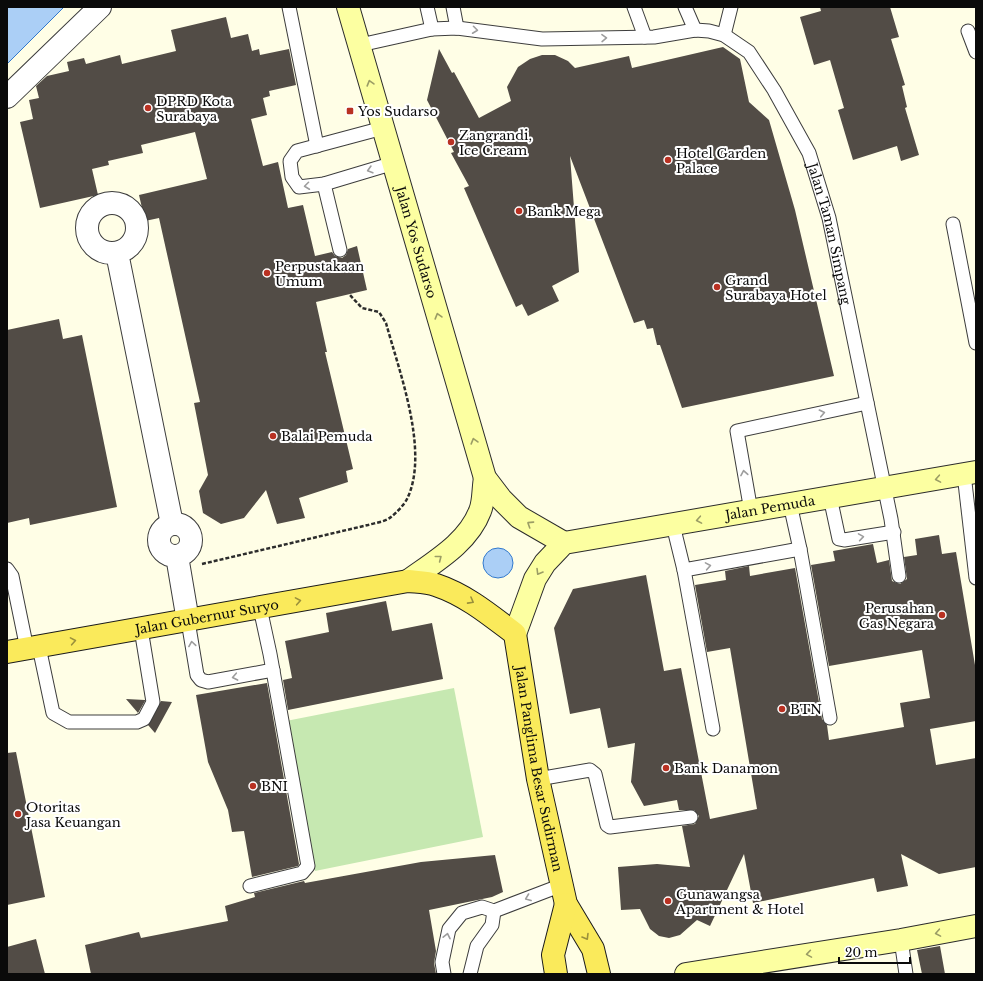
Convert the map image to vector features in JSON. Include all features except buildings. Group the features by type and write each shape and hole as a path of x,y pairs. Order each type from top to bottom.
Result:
{"main road":[{"name":"Jalan Yos Sudarso","path":"348,7 484,478"},
{"name":"Jalan Pemuda","path":"564,543 970,473"},
{"path":"484,478 501,499 519,516 564,543 545,562 535,579 515,634"},
{"name":"Jalan Gubernur Suryo","path":"408,581 439,558 468,531 480,511 484,478"},
{"name":"Jalan Gubernur Suryo","path":"25,649 408,581 434,584 452,591 477,605 515,634"},
{"name":"Jalan Panglima Besar Sudirman","path":"515,634 538,779 564,894 593,949 599,974"},
{"name":"Jalan Panglima Besar Sudirman","path":"556,974 553,955 564,894"},
{"path":"686,974 901,940 976,926"}],"street":[{"path":"7,97 100,7"},
{"path":"117,254 172,524 160,532 158,540 164,553 178,563 188,621"}],"lane":[{"path":"289,7 317,146"},
{"path":"427,7 432,29"},
{"path":"453,7 457,28"},
{"path":"634,7 645,37"},
{"path":"685,7 695,30"},
{"path":"360,46 432,29 457,28 542,39 645,37 695,30 709,31 724,35 731,7"},
{"path":"968,31 976,52"},
{"name":"Jalan Taman Simpang","path":"724,35 749,52 759,65 809,153 829,218 894,532 899,576"},
{"path":"383,128 297,152 290,161 292,178 299,187 324,184 394,163"},
{"path":"324,184 340,250"},
{"path":"953,224 976,343"},
{"path":"751,511 737,431 867,403"},
{"path":"970,473 976,578"},
{"path":"830,497 839,539 844,540 894,532"},
{"path":"790,504 800,549 830,718"},
{"path":"673,525 684,570 713,729"},
{"path":"684,570 800,549"},
{"path":"7,569 12,576 25,649 53,713 69,722 137,722 144,719 153,702 141,629"},
{"path":"250,886 302,873 308,866 273,670 260,608"},
{"path":"188,621 197,675 201,680 208,682 273,670"},
{"path":"538,779 590,770 593,771 607,825 610,827 691,816"},
{"path":"444,974 442,962 449,929 462,913 482,907 494,911 564,894"},
{"path":"470,974 477,946 492,925 494,911"},
{"path":"901,940 906,974"}],"path":[{"path":"178,563 375,523 390,518 407,500 416,456 408,399 386,323 379,312 362,308 349,294"}],"green space":[{"path":"454,688 483,837 315,871 286,721"}],"water":[{"path":"7,7 64,7 7,64"},
{"path":"498,548 509,552 513,563 509,574 498,578 487,574 483,563 487,552"}],"place":[{"name":"DPRD Kota Surabaya","path":"148,108"},
{"name":"Yos Sudarso","path":"350,111"},
{"name":"Zangrandi, Ice Cream","path":"451,142"},
{"name":"Hotel Garden Palace","path":"668,160"},
{"name":"Bank Mega","path":"519,211"},
{"name":"Perpustakaan Umum","path":"267,273"},
{"name":"Grand Surabaya Hotel","path":"717,287"},
{"name":"Balai Pemuda","path":"273,436"},
{"name":"Perusahan Gas Negara","path":"942,615"},
{"name":"BTN","path":"782,709"},
{"name":"Bank Danamon","path":"666,768"},
{"name":"BNI","path":"253,786"},
{"name":"Otoritas Jasa Keuangan","path":"18,814"},
{"name":"Gunawangsa Apartment & Hotel","path":"668,901"}]}
